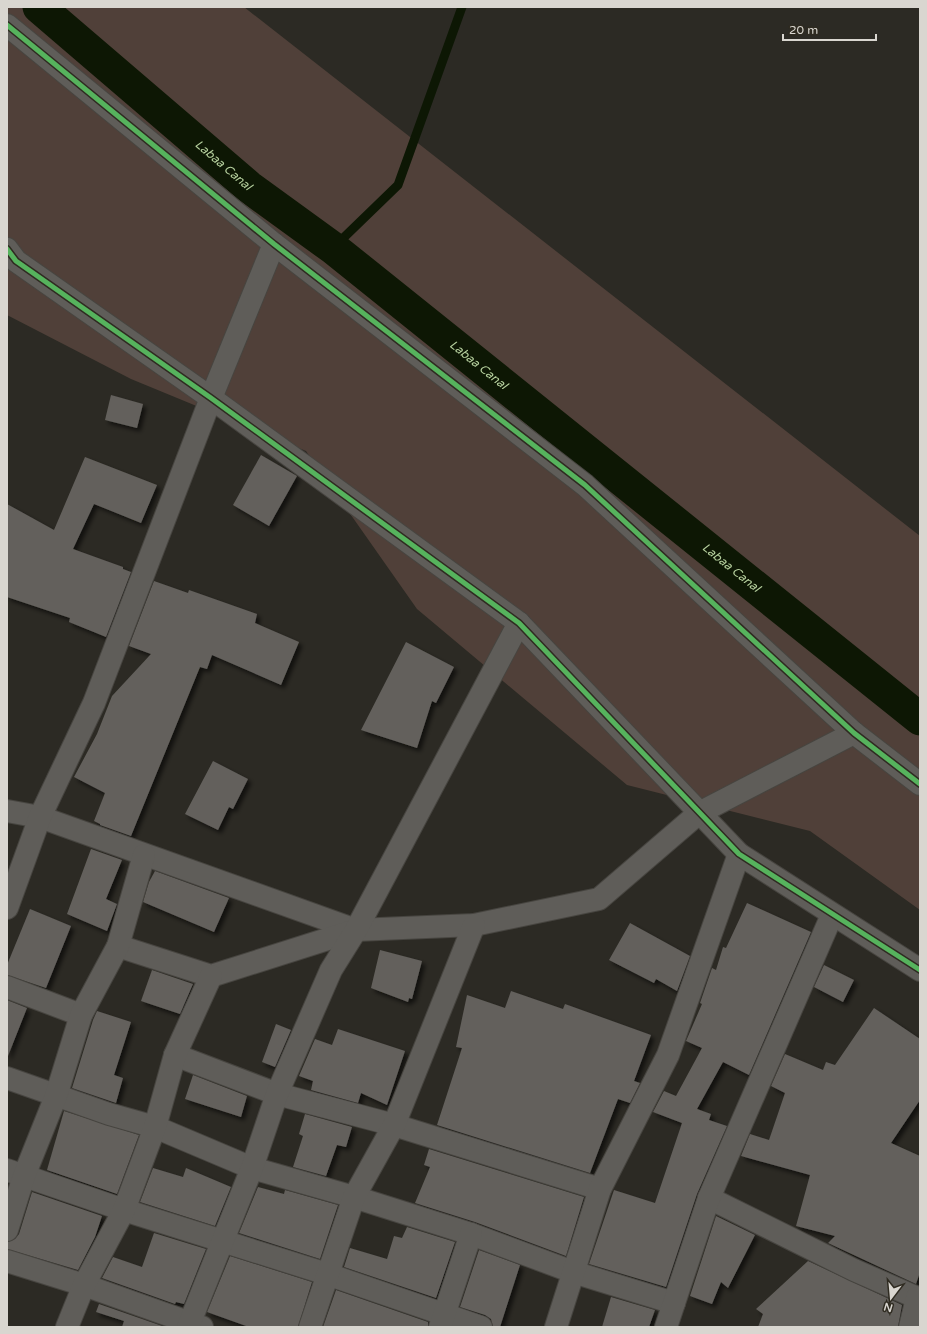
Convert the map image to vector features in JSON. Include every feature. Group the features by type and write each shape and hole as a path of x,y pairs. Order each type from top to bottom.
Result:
{"street":[{"path":"7,25 274,244 586,485 854,733 920,784"},
{"path":"7,908 40,817 94,703 212,398 274,244"},
{"path":"7,249 16,261 212,398 518,623 739,854 920,970"},
{"path":"7,1261 84,1285 193,1326 222,1242 252,1168 276,1094 331,970 356,930 518,623"},
{"path":"118,946 211,976 356,930 474,925 599,899 699,813 854,733"},
{"path":"7,812 40,817 356,930"},
{"path":"556,1327 600,1189 668,1055 739,854"},
{"path":"7,1230 16,1173 56,1096 81,1015 118,946 144,855"},
{"path":"666,1327 710,1198 832,915"},
{"path":"310,1327 354,1197 394,1125 474,925"},
{"path":"67,1327 84,1285 124,1210 155,1127 175,1055 211,976"},
{"path":"7,987 81,1015"},
{"path":"175,1055 276,1094 394,1125 600,1189"},
{"path":"7,1078 109,1114 155,1127 252,1168 354,1197 471,1234 573,1272 674,1303"},
{"path":"16,1173 222,1242 327,1274 442,1321 481,1327"},
{"path":"710,1198 854,1270 919,1298 910,1327"},
{"path":"442,1321 471,1234"}],"shaded area":[{"path":"7,7 244,7 920,536 920,910 810,831 627,785 417,609 306,451 131,379 7,315"}],"building":[{"path":"111,395 143,404 137,428 105,420"},
{"path":"261,455 297,476 269,526 233,505"},
{"path":"85,457 157,485 141,523 94,504 73,549 123,567 123,569 131,572 106,637 69,622 70,618 7,597 7,504 54,530"},
{"path":"154,581 188,593 189,590 257,614 255,623 299,642 281,685 212,655 207,669 200,667 131,836 100,825 94,821 105,793 74,777 97,734 112,696 151,654 129,646"},
{"path":"406,642 454,667 436,703 432,701 417,748 361,730"},
{"path":"213,761 248,779 233,809 229,807 218,830 185,814"},
{"path":"91,849 122,860 106,899 117,904 107,931 67,914"},
{"path":"155,871 229,898 214,932 143,902 149,882"},
{"path":"747,903 811,932 749,1075 723,1062 697,1109 711,1114 709,1120 727,1126 697,1194 666,1287 589,1264 614,1190 655,1203 682,1123 653,1112 664,1091 676,1096 702,1048 686,1041 702,1004 700,1003 712,968 716,970 723,947 726,948"},
{"path":"30,909 71,926 46,988 7,975 7,965"},
{"path":"630,923 690,956 677,991 656,979 654,983 609,960"},
{"path":"380,950 422,961 412,999 409,998 408,1002 371,988"},
{"path":"824,965 854,980 843,1002 814,987"},
{"path":"152,970 193,984 180,1014 141,1001"},
{"path":"511,991 563,1009 565,1004 651,1035 634,1081 640,1083 630,1103 618,1099 590,1173 437,1125 462,1048 456,1047 467,995 505,1008"},
{"path":"7,1000 27,1008 8,1056 7,1055"},
{"path":"874,1008 920,1039 920,1100 891,1143 920,1156 920,1272 916,1284 828,1243 835,1236 796,1226 810,1175 741,1156 750,1134 769,1140 785,1093 771,1086 785,1054 823,1070 826,1062 835,1065"},
{"path":"97,1011 131,1022 114,1075 123,1078 116,1103 72,1088"},
{"path":"276,1024 291,1030 275,1067 262,1062"},
{"path":"338,1029 405,1051 387,1105 361,1093 358,1103 311,1090 313,1081 299,1076 315,1039 332,1045"},
{"path":"193,1075 247,1096 241,1117 185,1099"},
{"path":"64,1111 139,1135 117,1194 47,1170"},
{"path":"305,1114 352,1127 346,1147 337,1145 326,1176 293,1167 303,1136 299,1134"},
{"path":"429,1149 584,1197 566,1256 475,1222 415,1203 430,1167 424,1165"},
{"path":"153,1168 183,1177 186,1168 231,1187 215,1226 140,1202"},
{"path":"258,1187 284,1194 285,1190 338,1205 320,1259 239,1233"},
{"path":"32,1192 102,1216 95,1237 78,1270 7,1249 7,1242 15,1239 19,1234"},
{"path":"716,1216 755,1235 728,1288 721,1282 712,1304 690,1296"},
{"path":"407,1227 455,1242 436,1298 344,1267 350,1248 387,1259 394,1236 402,1238"},
{"path":"154,1233 206,1249 184,1304 176,1302 175,1304 102,1278 113,1257 142,1267"},
{"path":"479,1250 520,1265 500,1327 493,1327 491,1319 485,1315 460,1307"},
{"path":"230,1256 312,1282 298,1327 249,1327 207,1312"},
{"path":"808,1261 902,1305 898,1327 758,1327 763,1314 756,1309"},
{"path":"336,1290 428,1322 428,1327 323,1327"},
{"path":"611,1297 655,1310 649,1327 602,1327"},
{"path":"99,1304 165,1327 122,1327 124,1321 96,1312"}],"waterway":[{"name":"Labaa Canal","path":"39,7 249,187 333,248 920,719"},
{"path":"333,248 398,185 462,7"}],"cycle path":[{"path":"7,25 274,244 585,485 854,733 920,784"},
{"path":"7,249 16,261 211,398 519,623 739,854 920,970"}]}
